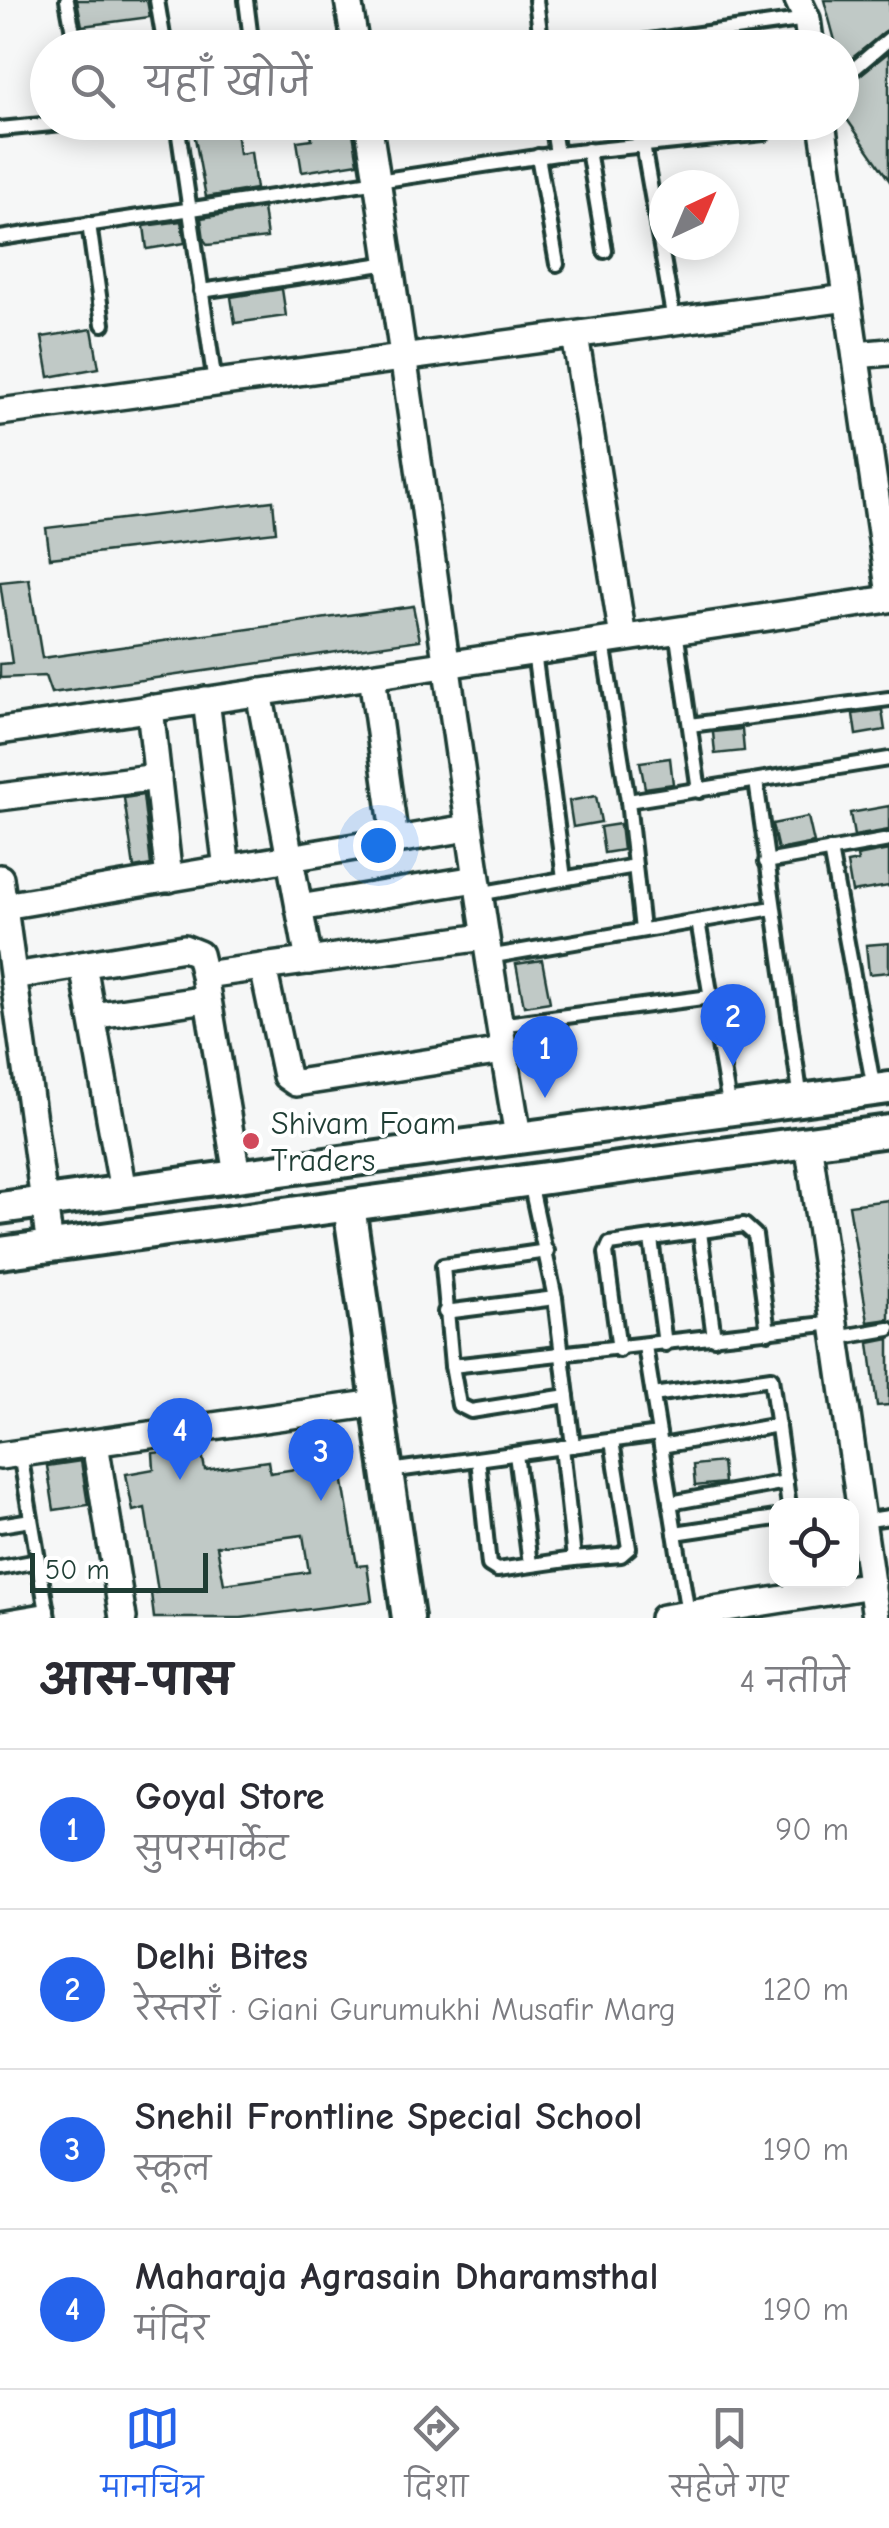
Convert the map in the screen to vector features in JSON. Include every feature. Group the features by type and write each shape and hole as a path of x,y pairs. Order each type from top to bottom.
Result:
{"street":[{"path":"348,0 353,30"},
{"path":"371,140 405,358 443,665 518,1136"},
{"path":"825,140 884,520 889,588"},
{"path":"0,412 847,298"},
{"path":"575,335 613,640"},
{"path":"856,355 889,352"},
{"path":"0,731 889,599"},
{"path":"372,676 395,840"},
{"path":"259,692 309,960"},
{"path":"206,700 227,869"},
{"path":"150,708 168,878"},
{"path":"0,797 158,777"},
{"path":"50,1246 8,968 1,886 168,878 468,828"},
{"path":"298,908 477,886"},
{"path":"92,1016 206,987 263,967 486,947"},
{"path":"8,968 83,965 184,948 199,954 236,1175"},
{"path":"83,965 124,1191"},
{"path":"263,967 286,1076 296,1083 504,1050"},
{"path":"0,1208 882,1090"},
{"path":"0,1253 889,1131"},
{"path":"808,1141 876,1618"},
{"path":"348,1206 408,1618"},
{"path":"10,1455 377,1404"},
{"path":"94,1443 123,1618"},
{"path":"676,1616 728,1613 872,1586"}],"lane":[{"path":"67,0 73,30"},
{"path":"157,0 161,30"},
{"path":"246,0 250,30"},
{"path":"536,0 540,30"},
{"path":"703,30 803,9"},
{"path":"859,65 889,39"},
{"path":"0,129 30,126"},
{"path":"180,140 215,384"},
{"path":"554,140 556,154"},
{"path":"641,140 674,322"},
{"path":"0,238 538,156 693,140"},
{"path":"588,150 604,250"},
{"path":"538,156 557,264"},
{"path":"89,224 103,324"},
{"path":"201,290 390,263"},
{"path":"676,630 699,791"},
{"path":"613,640 642,930"},
{"path":"534,652 564,878"},
{"path":"690,725 889,699"},
{"path":"628,802 889,759"},
{"path":"756,781 802,1103"},
{"path":"766,862 889,840"},
{"path":"830,850 882,1090"},
{"path":"477,886 635,866"},
{"path":"486,947 642,930 773,908"},
{"path":"698,921 730,1111"},
{"path":"499,1024 710,997"},
{"path":"530,1180 547,1251 567,1396 574,1560"},
{"path":"619,1350 608,1247 700,1232 751,1228 768,1332"},
{"path":"700,1232 714,1338"},
{"path":"650,1239 665,1344"},
{"path":"547,1251 446,1263 442,1271 452,1366 459,1404 471,1411 567,1396"},
{"path":"446,1312 555,1298"},
{"path":"452,1366 768,1332 889,1330"},
{"path":"645,1346 675,1532 676,1616"},
{"path":"653,1395 771,1378 789,1498"},
{"path":"386,1471 612,1441 660,1440 778,1425"},
{"path":"478,1459 489,1565 498,1570 620,1555 629,1548 612,1441"},
{"path":"516,1454 530,1564"},
{"path":"0,1618 48,1614 31,1520 10,1455"},
{"path":"670,1503 786,1482"},
{"path":"863,1521 889,1517"},
{"path":"675,1532 769,1519"},
{"path":"0,1525 31,1520"},
{"path":"0,1568 38,1561"}],"building":[{"path":"77,0 147,0 150,17 82,26"},
{"path":"824,0 889,0 889,29 859,53 859,30 832,30"},
{"path":"889,52 889,180 859,137 859,76"},
{"path":"195,140 237,140 239,154 251,152 256,189 206,197"},
{"path":"354,140 358,163 302,172 297,141"},
{"path":"263,208 267,238 208,245 204,240 201,218"},
{"path":"181,221 185,243 147,249 144,226"},
{"path":"282,289 286,316 235,323 231,297"},
{"path":"92,329 99,368 49,377 42,337"},
{"path":"273,501 276,532 50,558 46,528"},
{"path":"29,579 42,658 413,606 420,640 51,693 45,676 0,678 0,664 12,663 0,582"},
{"path":"882,710 885,730 856,735 853,714"},
{"path":"742,729 744,751 715,754 713,732"},
{"path":"670,758 673,784 645,788 640,762"},
{"path":"143,795 151,865 134,868 124,798"},
{"path":"596,796 601,822 573,827 569,801"},
{"path":"889,806 889,830 854,836 850,813"},
{"path":"808,817 814,843 778,850 772,824"},
{"path":"620,824 623,850 604,853 600,827"},
{"path":"889,850 889,886 852,892 847,863 858,861 857,856"},
{"path":"889,943 889,972 869,974 866,945"},
{"path":"542,960 550,1002 524,1006 516,964"},
{"path":"568,1026 571,1050 547,1054 544,1029"},
{"path":"889,1200 889,1319 868,1322 849,1205"},
{"path":"889,1339 889,1405 877,1406 869,1343"},
{"path":"201,1448 205,1470 268,1461 270,1473 308,1467 306,1456 326,1453 328,1466 340,1464 357,1566 367,1565 372,1601 241,1618 154,1618 151,1593 158,1592 145,1508 133,1511 126,1474 154,1469 153,1453","holes":["303,1535 309,1572 224,1584 217,1546"]},
{"path":"81,1461 88,1505 54,1510 47,1466"},
{"path":"722,1462 724,1483 695,1486 693,1465"}],"place":[{"name":"Delhi Bites","path":"733,1066"},
{"name":"Goyal Store","path":"545,1098"},
{"name":"Shivam Foam Traders","path":"251,1141"},
{"name":"Maharaja Agrasain Dharamsthal","path":"180,1480"},
{"name":"Snehil Frontline Special School","path":"321,1501"}]}
